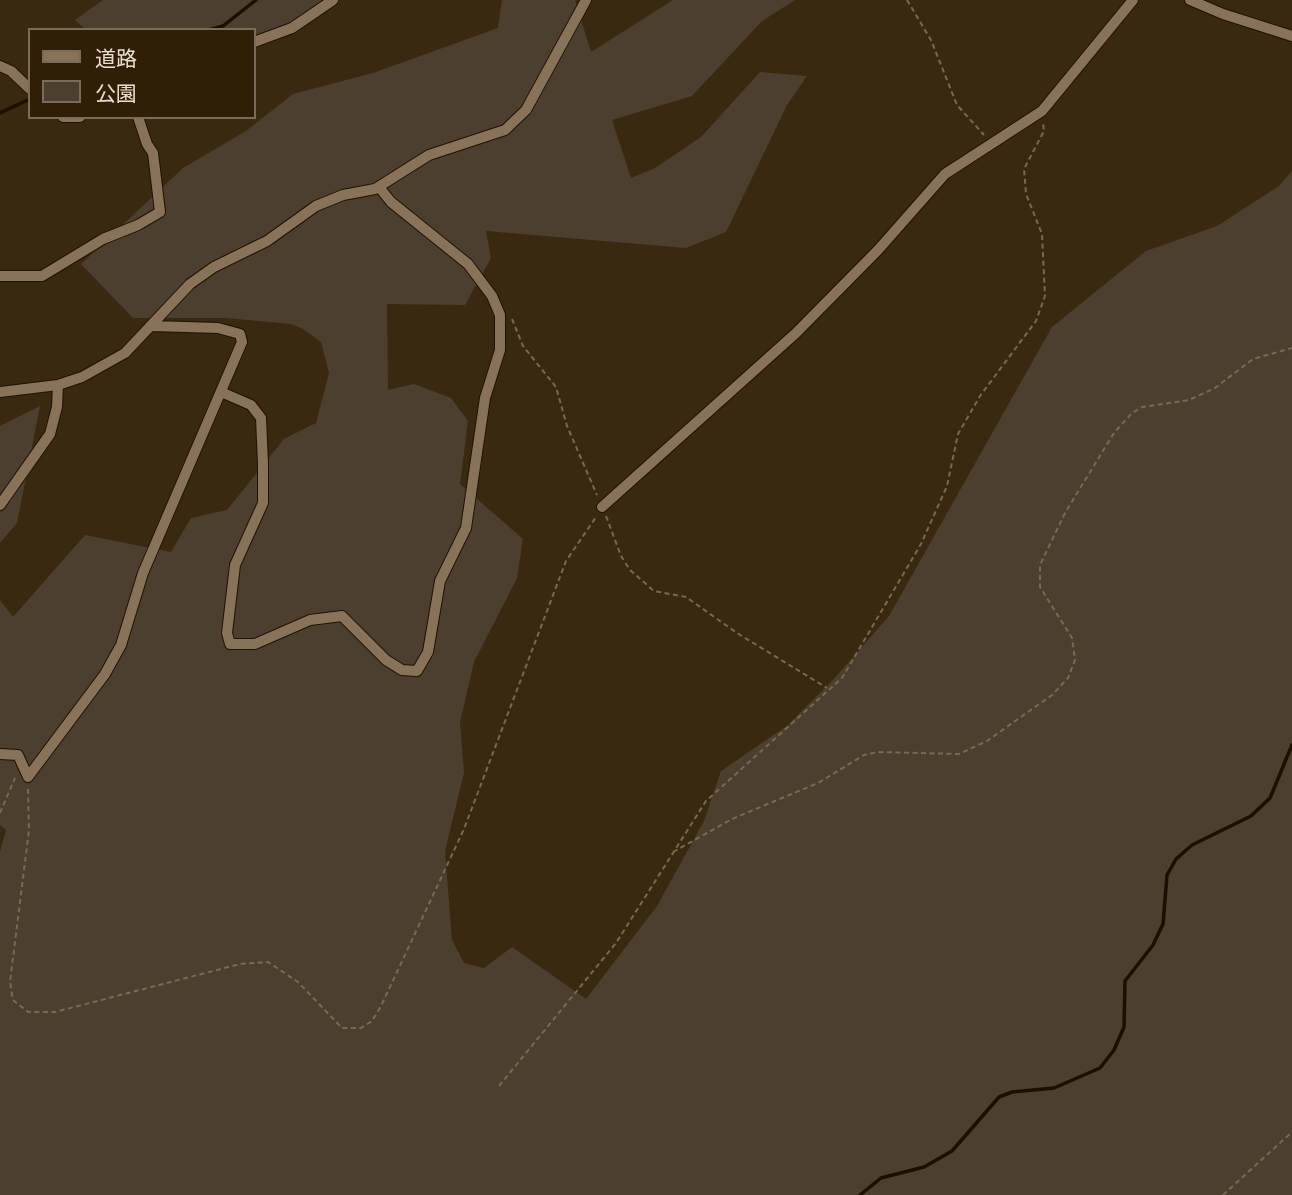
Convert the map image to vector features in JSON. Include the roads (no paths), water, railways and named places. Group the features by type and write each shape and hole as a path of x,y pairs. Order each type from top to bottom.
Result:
{"street":[{"path":"256,41 292,28 333,0"},
{"path":"0,392 58,385 82,377 125,353 190,284 214,267 267,241 316,206 343,195 379,187 429,155 505,130 526,110 586,0"},
{"path":"602,507 796,333 878,250 945,174 1042,111 1133,0"},
{"path":"1190,0 1223,15 1292,36"},
{"path":"0,66 11,71 28,87"},
{"path":"0,276 42,276 103,239 138,225 160,212 153,153 139,119"},
{"path":"221,393 251,405 261,418 263,464 263,503 235,565 228,633 230,644 255,644 310,620 342,616 386,660 402,670 417,671 428,652 440,581 466,528 485,398 500,350 500,315 468,264 391,202 379,187"},
{"path":"0,754 4,752 18,755 28,777 105,674 121,645 143,573 242,342 240,334 218,328 152,326"},
{"path":"0,505 50,434 58,385"}],"waterway":[{"path":"216,28 223,26 256,0"},
{"path":"0,113 28,100"},
{"path":"860,1195 881,1178 924,1167 952,1151 999,1097 1012,1092 1054,1088 1100,1068 1114,1050 1124,1027 1125,981 1153,945 1163,924 1167,875 1176,859 1192,845 1251,816 1270,798 1292,745"}]}
